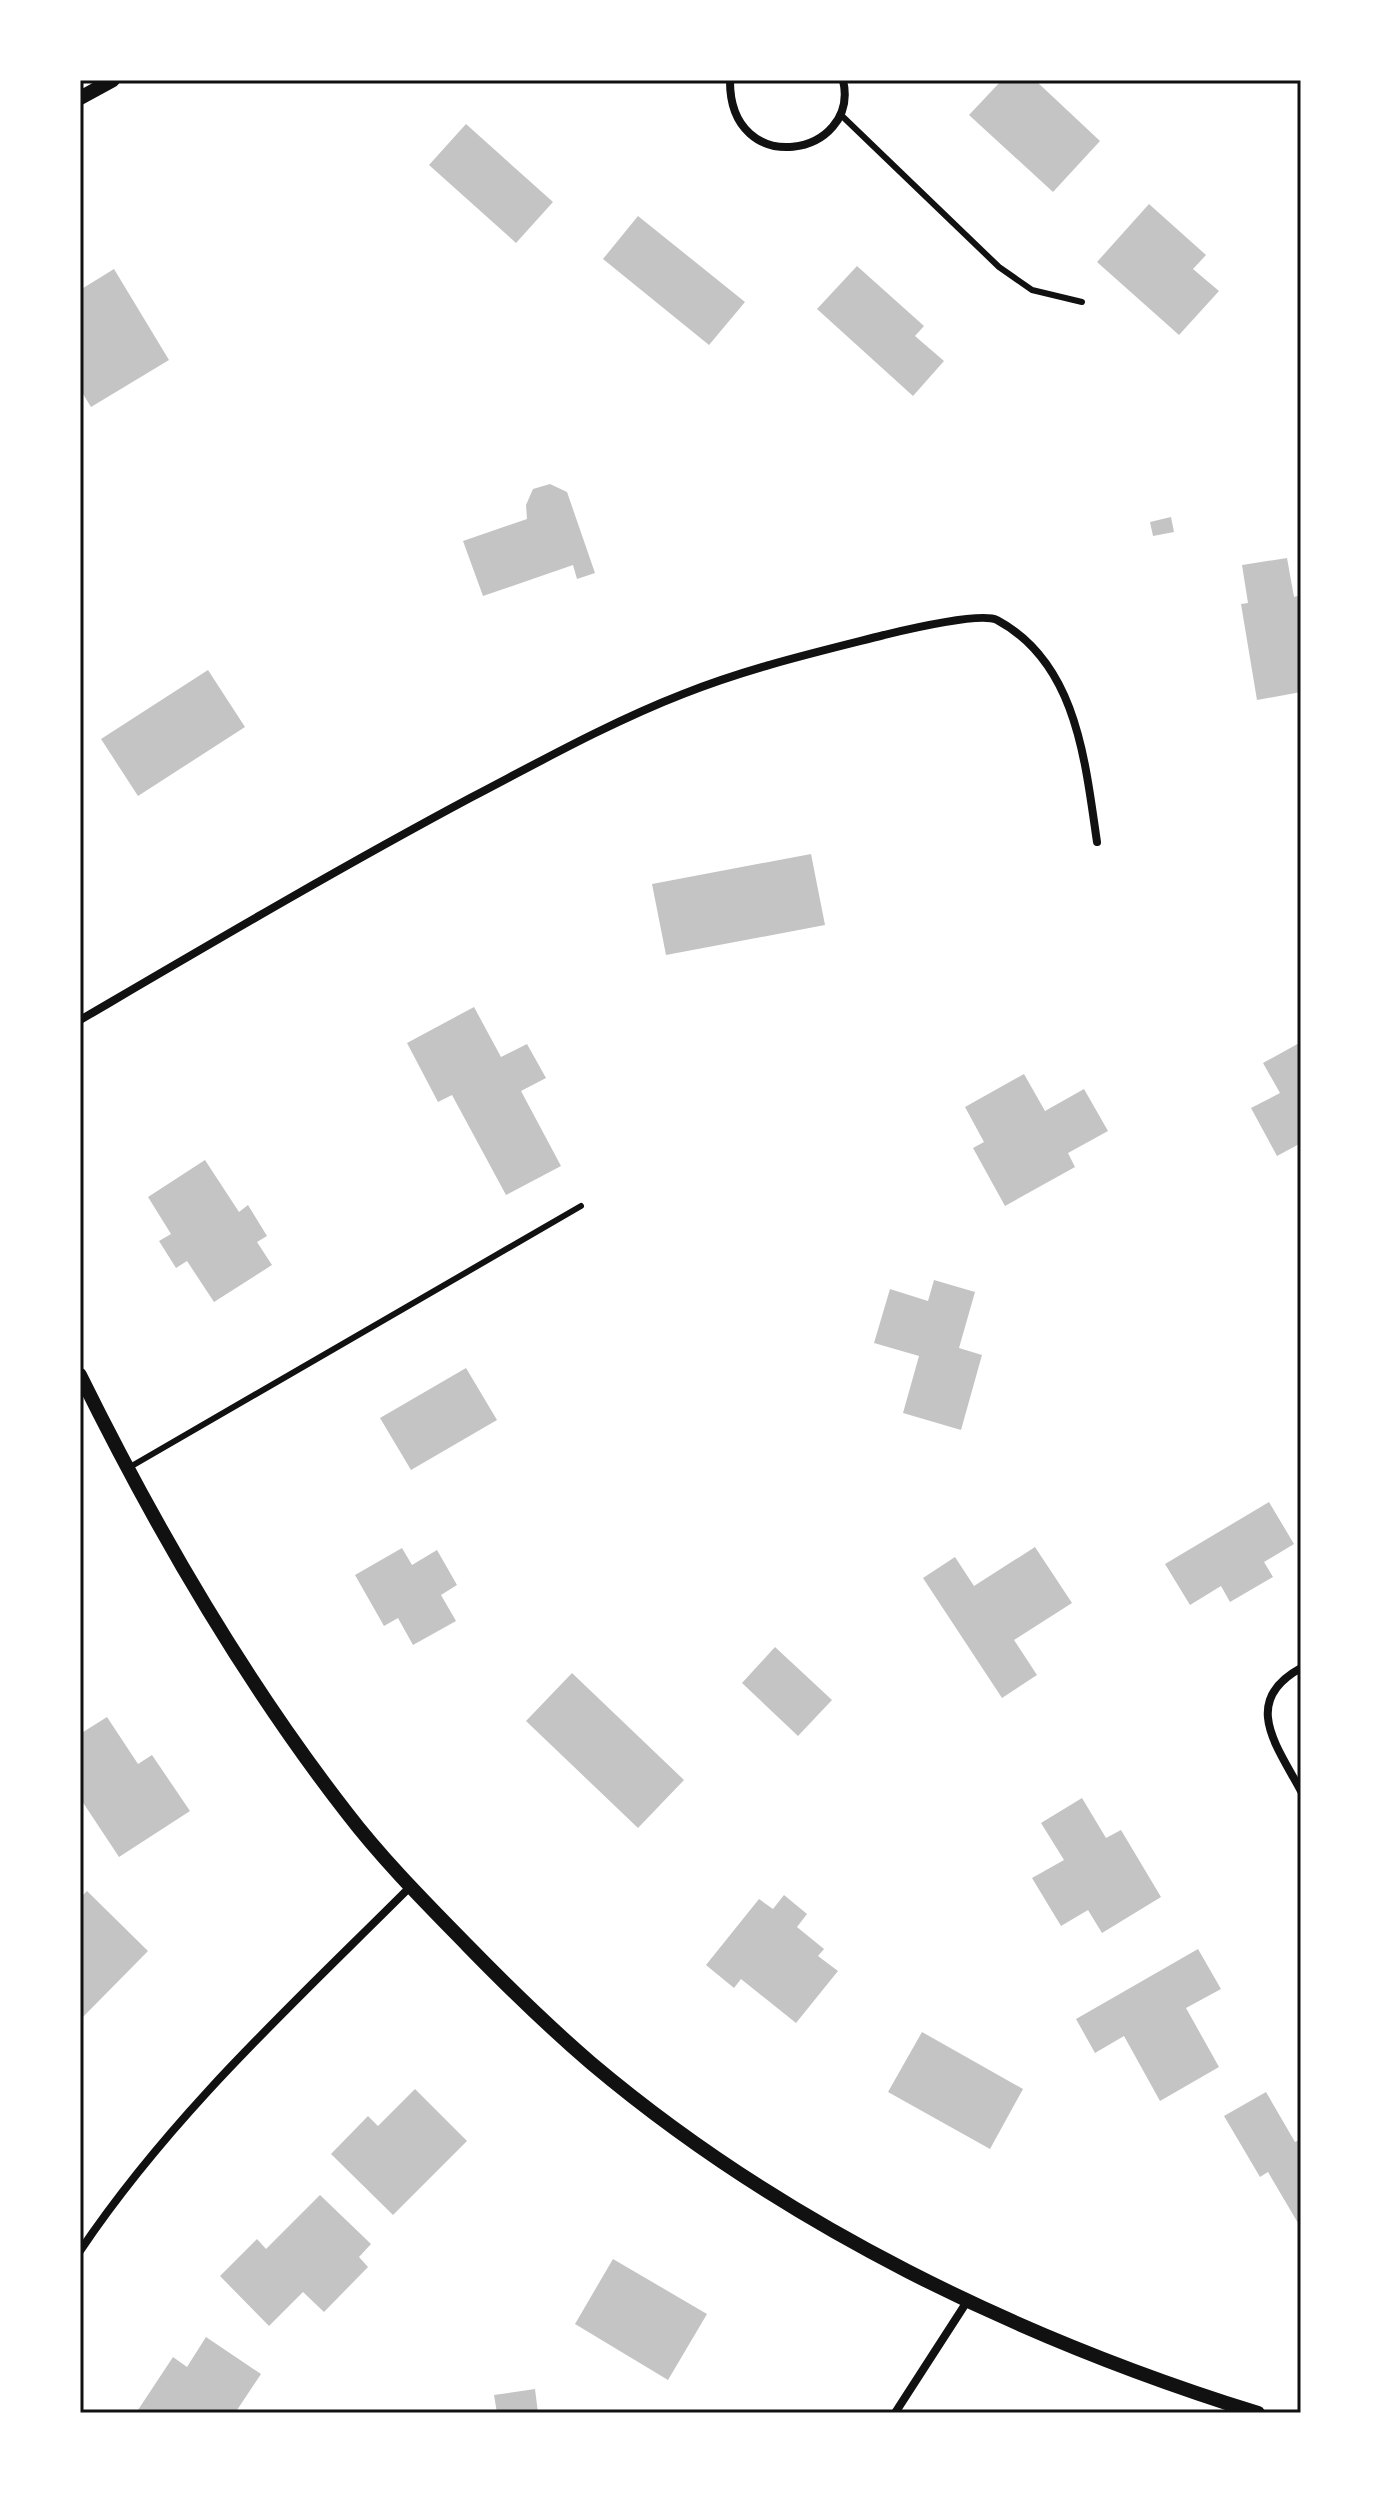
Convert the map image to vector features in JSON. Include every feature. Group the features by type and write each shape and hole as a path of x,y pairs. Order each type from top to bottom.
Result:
{"street":[{"path":"80,98 113,80"},
{"path":"730,80 730,103 739,123 756,140 774,147 798,147 815,141 831,130 840,114 845,90 843,80"},
{"path":"80,1020 329,873 552,755 684,694 796,657 924,625 993,618 1029,642 1054,673 1080,740 1097,842"},
{"path":"80,1375 126,1469 286,1729 348,1814 410,1887 559,2033 670,2124 852,2241 968,2300 1104,2359 1258,2413"},
{"path":"1301,1668 1280,1679 1269,1700 1267,1720 1273,1741 1301,1791"},
{"path":"80,2251 137,2170 190,2109 410,1887"},
{"path":"895,2413 968,2300"}],"lane":[{"path":"840,114 999,267 1032,290 1082,302"},
{"path":"126,1469 581,1206"}],"building":[{"path":"1002,80 1035,80 1100,141 1053,192 969,115"},
{"path":"466,124 553,202 516,243 429,165"},
{"path":"1149,204 1206,255 1193,269 1219,291 1179,335 1097,262"},
{"path":"638,216 745,302 709,345 603,259"},
{"path":"857,266 924,326 915,336 944,361 913,396 817,309"},
{"path":"114,269 169,360 91,407 80,389 80,290"},
{"path":"550,484 567,492 595,573 577,579 573,565 483,596 463,541 527,519 526,505 533,489"},
{"path":"1171,517 1174,532 1153,536 1150,522"},
{"path":"1287,558 1294,597 1301,595 1301,692 1257,700 1241,604 1248,603 1242,565"},
{"path":"208,670 245,727 138,796 101,739"},
{"path":"811,854 825,925 666,955 652,884"},
{"path":"474,1007 501,1057 527,1044 546,1078 521,1091 561,1166 506,1195 452,1095 438,1102 407,1043"},
{"path":"1301,1042 1301,1143 1277,1156 1251,1108 1280,1093 1263,1063"},
{"path":"1024,1074 1045,1111 1084,1089 1108,1131 1068,1153 1075,1167 1005,1206 973,1148 984,1142 965,1107"},
{"path":"205,1160 239,1212 248,1205 267,1236 257,1242 272,1265 214,1302 187,1261 176,1268 159,1241 171,1234 148,1197"},
{"path":"934,1280 975,1292 959,1348 982,1355 961,1430 903,1413 919,1356 874,1343 890,1289 928,1301"},
{"path":"466,1368 497,1420 411,1470 380,1418"},
{"path":"1269,1502 1294,1544 1264,1562 1273,1577 1230,1602 1221,1586 1190,1605 1165,1564"},
{"path":"1035,1547 1072,1603 1014,1640 1037,1675 1002,1698 923,1578 955,1557 974,1586"},
{"path":"402,1548 412,1565 437,1550 457,1585 441,1595 456,1621 413,1645 398,1618 384,1626 355,1575"},
{"path":"775,1647 832,1700 798,1736 742,1683"},
{"path":"572,1673 684,1780 638,1828 526,1721"},
{"path":"107,1717 138,1764 152,1755 190,1811 119,1857 80,1798 80,1734"},
{"path":"1082,1798 1106,1838 1121,1830 1161,1897 1102,1933 1088,1910 1061,1926 1032,1878 1064,1860 1041,1823"},
{"path":"87,1891 148,1951 80,2020 80,1898"},
{"path":"784,1895 807,1914 797,1927 824,1949 818,1956 838,1971 796,2023 741,1979 734,1988 706,1965 759,1899 773,1909"},
{"path":"1198,1949 1221,1989 1186,2008 1219,2067 1160,2101 1124,2036 1095,2053 1076,2019"},
{"path":"922,2032 1023,2089 990,2149 888,2092"},
{"path":"415,2089 467,2141 393,2215 331,2154 368,2116 378,2126"},
{"path":"1266,2092 1295,2142 1301,2139 1301,2221 1298,2223 1268,2172 1260,2177 1224,2116"},
{"path":"320,2195 371,2244 359,2257 368,2267 324,2312 303,2292 269,2326 220,2276 257,2239 266,2249"},
{"path":"613,2259 707,2314 668,2380 575,2324"},
{"path":"206,2337 261,2374 235,2413 136,2413 173,2357 187,2367"},
{"path":"535,2389 538,2413 497,2413 494,2395"}]}
